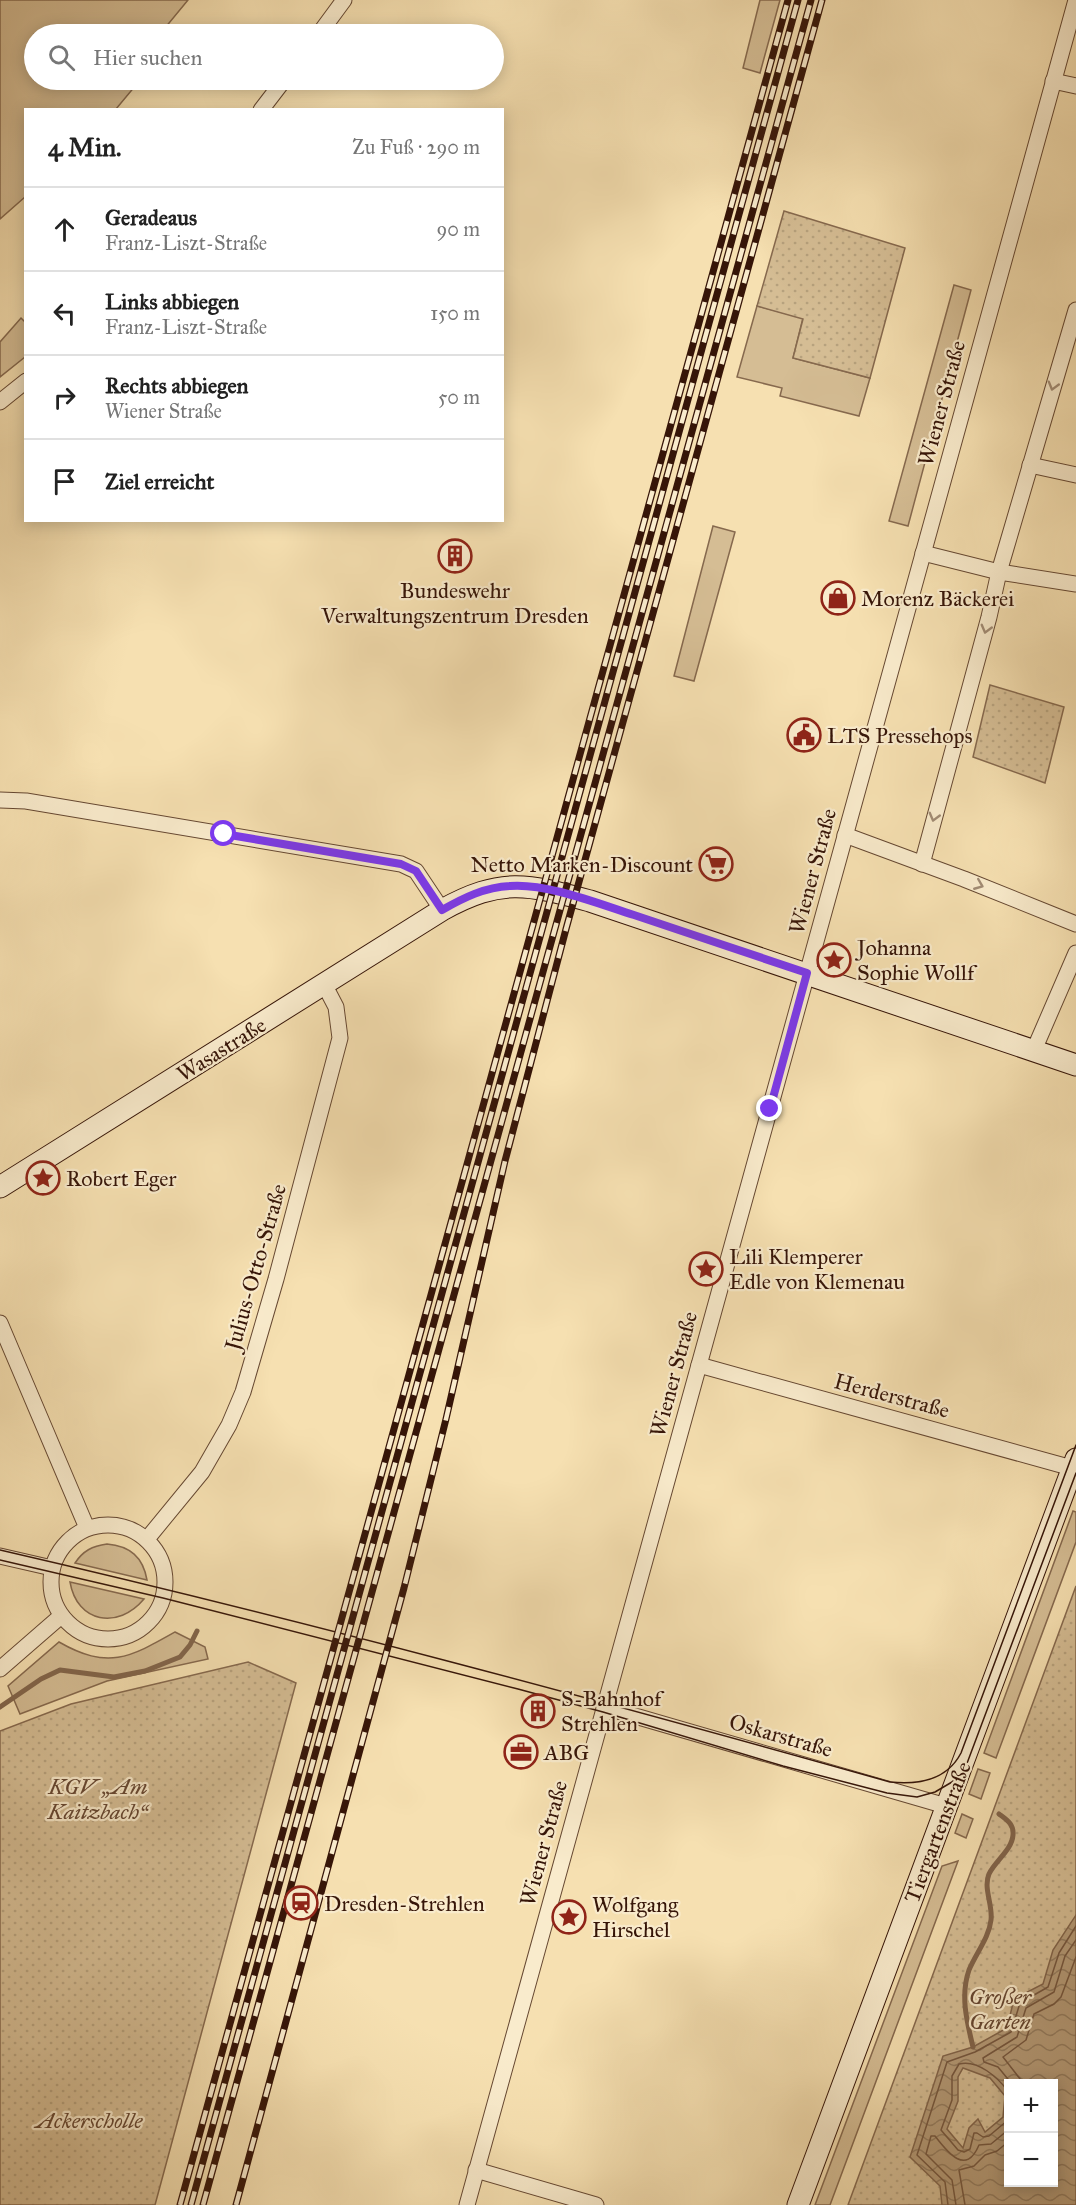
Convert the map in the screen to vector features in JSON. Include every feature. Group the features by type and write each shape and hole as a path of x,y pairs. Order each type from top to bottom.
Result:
{"street":[{"path":"326,24 344,0"},
{"name":"Wiener Straße","path":"467,2205 1076,0"},
{"path":"1053,81 1076,86"},
{"path":"263,108 276,90"},
{"path":"922,864 989,617 999,572 1030,465 1072,340 1076,310"},
{"path":"0,402 24,383"},
{"path":"1030,465 1076,475"},
{"path":"923,553 999,572 1076,584"},
{"path":"0,800 26,801 401,864 416,871 442,910"},
{"path":"845,835 1076,924"},
{"name":"Wasastraße","path":"0,1187 442,910 467,896 511,886 530,887 590,901 1076,1065"},
{"path":"1034,1050 1076,952"},
{"name":"Julius-Otto-Straße","path":"147,1539 202,1472 229,1425 243,1392 276,1279 340,1038 336,1007 324,984"},
{"path":"0,1323 87,1528"},
{"name":"Herderstraße","path":"699,1365 1074,1463"},
{"name":"Tiergartenstraße","path":"798,2205 1074,1463"},
{"path":"102,1524 118,1525 134,1530 147,1539 158,1553 164,1570 163,1598 155,1615 142,1628 126,1636 108,1640 91,1637 74,1629 61,1616 50,1588 51,1568 61,1547 72,1536 87,1528 102,1524"},
{"path":"0,1556 51,1568"},
{"path":"0,1669 61,1616"},
{"name":"Oskarstraße","path":"604,1707 946,1806"},
{"path":"477,2170 596,2205"}],"green space":[{"path":"0,0 188,0 168,24 24,24 24,90 132,90 117,108 24,108 24,198 0,219"},
{"path":"760,0 780,0 760,73 743,68"},
{"path":"784,211 905,248 870,378 793,358 803,319 757,306"},
{"path":"954,285 971,290 908,526 889,521"},
{"path":"757,306 803,318 793,358 870,378 859,416 780,396 782,388 737,377"},
{"path":"21,318 24,321 24,358 0,377 0,342"},
{"path":"713,526 735,532 694,681 674,676"},
{"path":"990,685 1064,707 1045,783 973,757"},
{"path":"1073,1511 1076,1512 1076,1542 996,1758 984,1753"},
{"path":"107,1544 122,1547 134,1554 142,1565 147,1580 75,1563 88,1550"},
{"path":"70,1582 144,1599 134,1609 122,1615 100,1618 90,1614 81,1606 74,1596"},
{"name":"Großer Garten","path":"1076,1586 1076,2205 848,2205"},
{"path":"175,1632 205,1647 208,1659 107,1681 20,1714 8,1686 59,1642 91,1656 118,1657 131,1654"},
{"path":"248,1662 296,1683 155,2205 0,2205 0,1731 71,1704"},
{"path":"978,1769 990,1773 981,1799 969,1794"},
{"path":"962,1814 973,1819 966,1838 955,1833"},
{"path":"958,1861 830,2205 815,2205 942,1866"}],"water":[{"path":"1076,1915 1076,2205 942,2205 940,2186 910,2157 943,2056 973,2047 1007,2028 1014,1999 1043,1984 1053,1950"}],"waterway":[{"path":"0,1707 41,1679 60,1670 114,1677 145,1671 180,1657 190,1645 197,1631"},
{"path":"973,2047 965,2009 966,1980 990,1927 991,1914 987,1879 1010,1846 1013,1835 1011,1825 999,1814"}],"tram line":[{"path":"0,1550 112,1576 446,1661 890,1782 911,1783 940,1775 955,1762 961,1753 1076,1445"},
{"path":"0,1560 163,1598 518,1689 783,1766 887,1793 917,1797 935,1792 952,1782 966,1766 1076,1473"}],"railway":[{"path":"180,2205 788,0"},
{"path":"191,2205 798,0"},
{"path":"203,2205 811,0"},
{"path":"236,2205 404,1588 446,1419 505,1161 566,929 822,0"}],"place":[{"name":"Bundeswehr Verwaltungszentrum Dresden","path":"455,556"},
{"name":"Morenz Bäckerei","path":"838,598"},
{"name":"LTS Pressehops","path":"804,735"},
{"name":"Netto Marken-Discount","path":"716,864"},
{"name":"Johanna Sophie Wollf","path":"834,960"},
{"name":"Robert Eger","path":"43,1178"},
{"name":"Lili Klemperer Edle von Klemenau","path":"706,1269"},
{"name":"S-Bahnhof Strehlen","path":"538,1711"},
{"name":"ABG","path":"521,1752"},
{"name":"Dresden-Strehlen","path":"301,1903"},
{"name":"Wolfgang Hirschel","path":"569,1917"}],"route":[{"path":"224,834 401,864 416,871 442,910 467,896 490,889 511,886 530,887 590,901 807,973 770,1109"}],"park label":[{"name":"KGV „Am Kaitzbach“","path":"98,1799"},
{"name":"Ackerscholle","path":"89,2120"}]}
